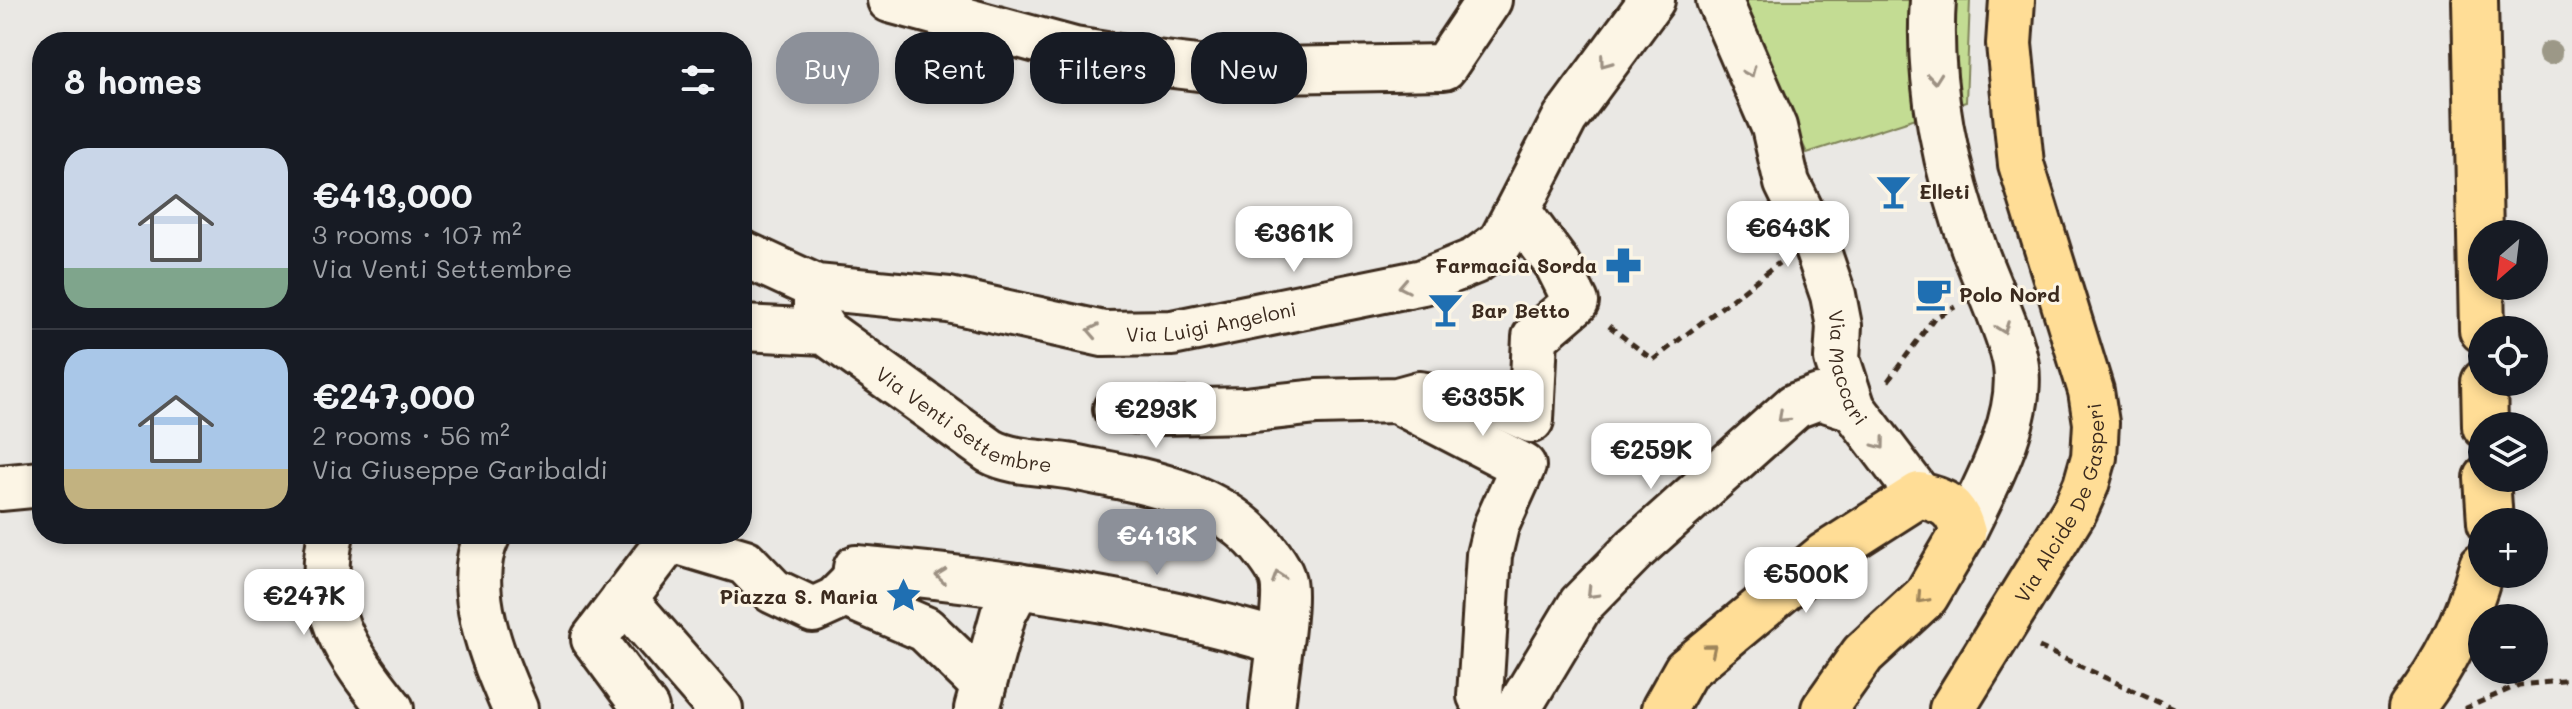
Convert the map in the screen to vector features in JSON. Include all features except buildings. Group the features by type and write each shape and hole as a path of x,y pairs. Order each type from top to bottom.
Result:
{"main road":[{"name":"Via Alcide De Gasperi","path":"1964,700 2001,630 2081,498 2094,457 2096,423 2072,325 2021,164 2009,44 2012,0"},
{"path":"2476,1 2482,316"},
{"path":"1664,709 1686,670 1825,555 1919,495 1946,502 1959,515 1963,533 1926,596 1863,654 1824,709"},
{"path":"2411,709 2444,667 2475,588"}],"street":[{"path":"890,0 1074,50 1224,71 1444,67 1489,0"},
{"name":"Via Luigi Angeloni","path":"752,258 816,287 949,300 1103,334 1172,333 1423,282 1475,261 1501,242 1565,118 1652,0"},
{"name":"Via Maccari","path":"1719,0 1774,127 1787,183 1812,237 1833,295 1839,326 1837,359 1853,408 1919,495"},
{"path":"1933,0 1930,33 1939,115 1952,177 2016,365 2014,398 2000,455 1963,533"},
{"path":"1116,409 1206,412 1397,400 1419,394 1503,407 1531,420 1535,337 1576,302 1557,264 1518,211"},
{"path":"816,287 816,317 825,332"},
{"path":"752,328 825,332"},
{"name":"Via Venti Settembre","path":"825,332 999,456 1135,479 1197,496 1228,515 1272,559 1283,582 1272,709"},
{"path":"1499,703 1581,604 1635,549 1795,406 1819,397 1853,408"},
{"path":"1397,400 1523,466 1496,526 1489,555 1499,703"},
{"path":"0,488 32,485"},
{"path":"330,544 326,590 338,634 357,666 391,709"},
{"path":"484,544 477,565 478,592 515,709"},
{"path":"646,709 594,639 664,547 670,544"},
{"path":"685,544 745,562 773,591 813,610 835,600 854,581"},
{"path":"980,697 925,629 853,598 856,568 1018,586 1153,611 1279,642"},
{"path":"980,697 1003,615 1018,586"},
{"path":"624,599 720,709"}],"path":[{"path":"1576,302 1653,360 1812,237"},
{"path":"1853,408 1874,396 1893,375 1934,318 1990,293"},
{"path":"2001,630 2173,709"},
{"path":"2464,709 2519,685 2572,680"}],"green space":[{"path":"1735,0 1970,0 1966,102 1807,153"}],"place":[{"name":"Elleti","path":"1893,191"},
{"name":"Farmacia Sorda","path":"1623,265"},
{"name":"Polo Nord","path":"1933,294"},
{"name":"Bar Betto","path":"1445,310"},
{"name":"Piazza S. Maria","path":"904,596"}]}
